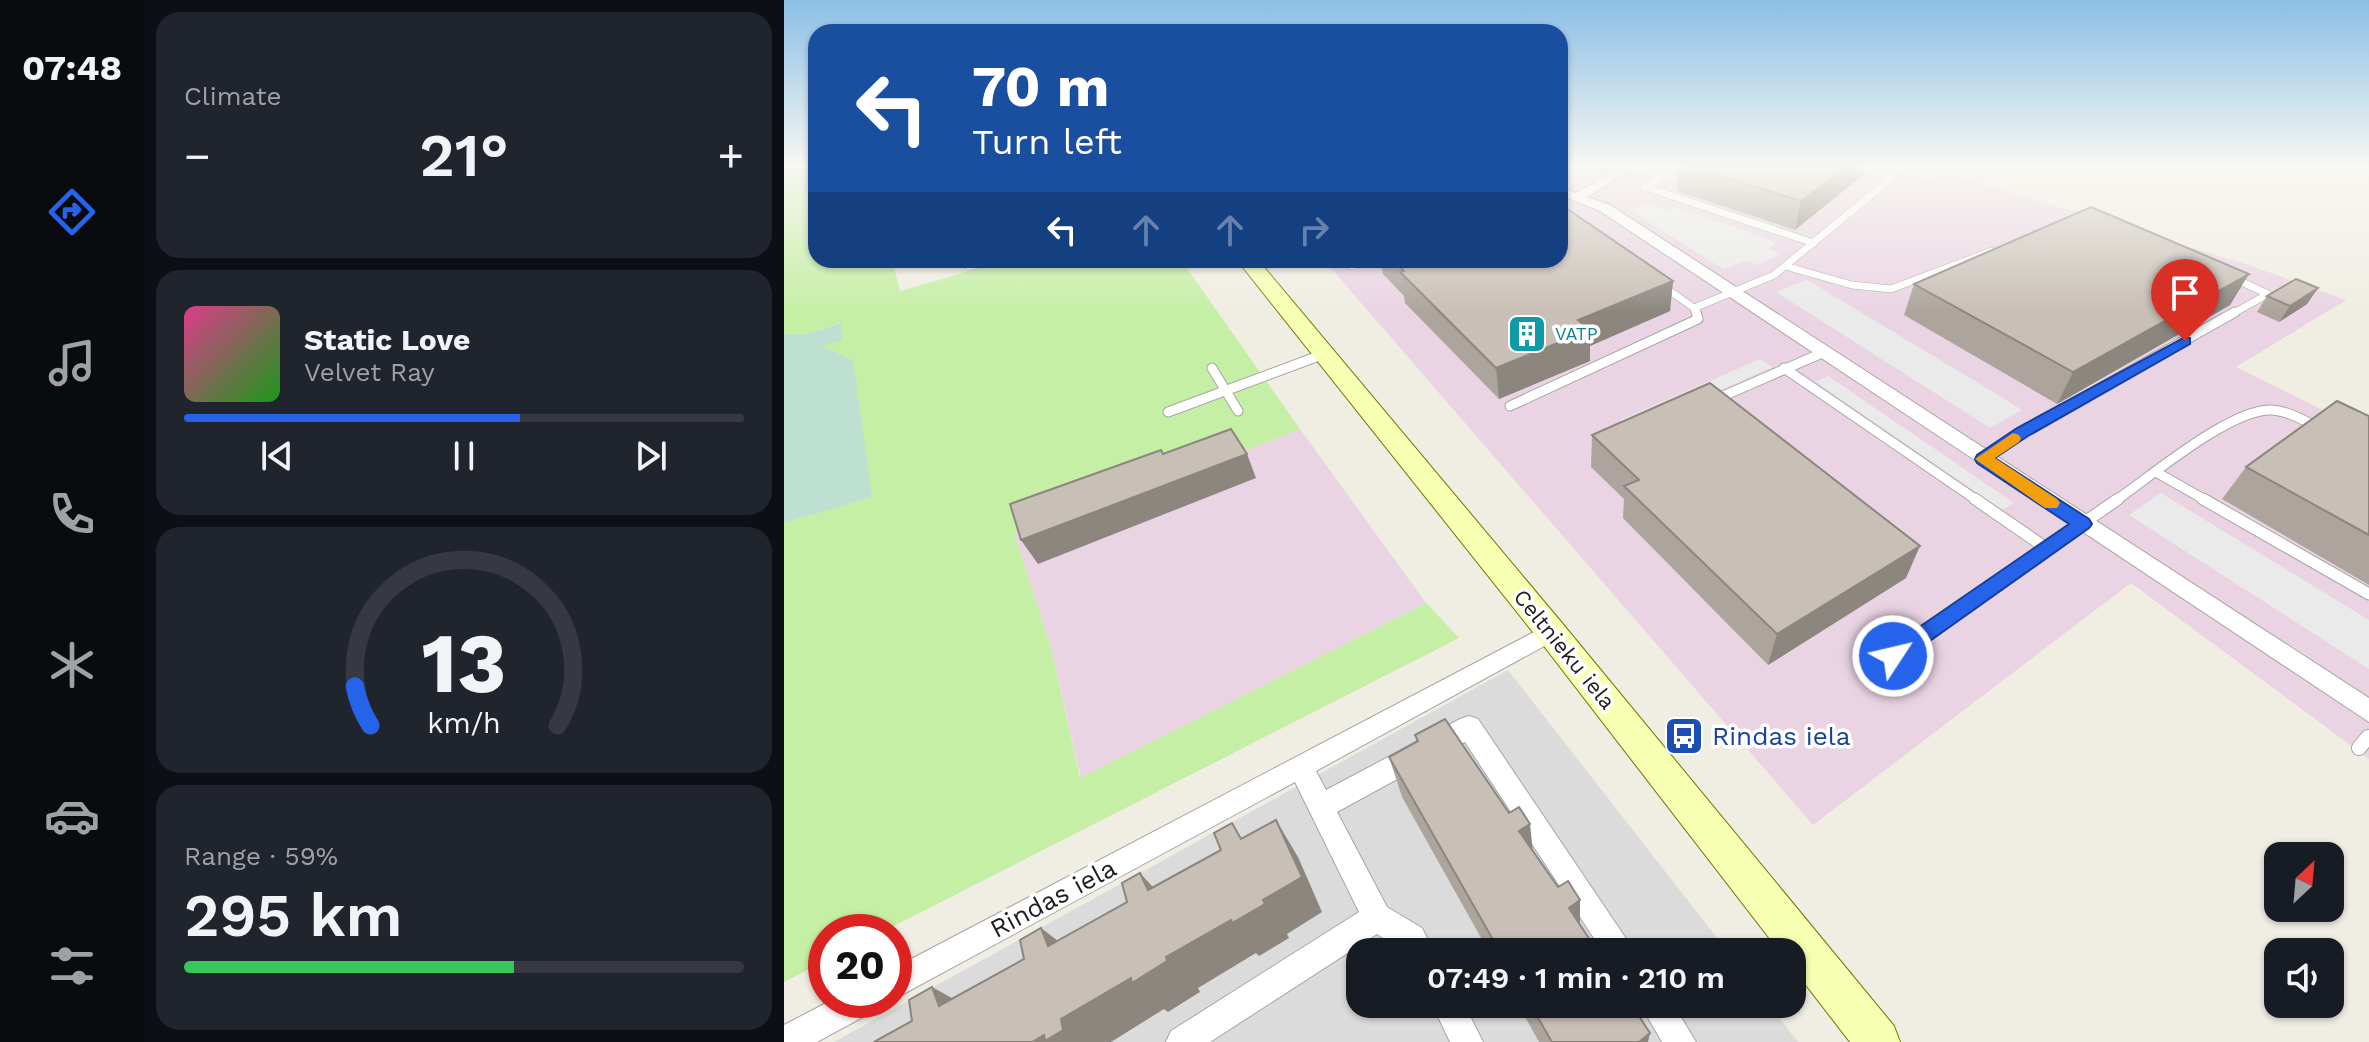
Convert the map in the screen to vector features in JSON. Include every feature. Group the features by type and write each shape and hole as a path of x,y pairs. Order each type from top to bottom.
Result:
{"street":[{"path":"1616,216 2369,711"},
{"name":"Celtnieku iela","path":"1254,268 1551,632 1878,1042"},
{"name":"Rindas iela","path":"912,974 1551,632"},
{"path":"1321,807 1469,727 1611,938"},
{"path":"1300,766 1377,917 1412,938"},
{"path":"1182,1042 1377,917"},
{"path":"785,1042 830,1018"},
{"path":"1454,1018 1467,1042"},
{"path":"1664,1018 1680,1042"}],"lane":[{"path":"1731,216 1814,243"},
{"path":"1694,308 1774,275 1847,216"},
{"path":"1785,266 1852,285 1891,289 2007,245"},
{"path":"1983,459 2022,432 2268,294 2226,275"},
{"path":"1510,406 1698,319 1694,308 1656,280"},
{"path":"1699,407 1822,353"},
{"path":"1168,412 1324,354"},
{"path":"1212,368 1238,411"},
{"path":"1784,368 2046,548"},
{"path":"1893,656 2223,426 2259,409 2284,411 2326,432"},
{"path":"2156,472 2369,594"},
{"path":"2359,748 2369,736"}],"shaded area":[{"path":"1568,216 2087,216 2249,265 2346,300 2236,367 2369,433 2369,759 2131,583 1813,825 1331,268 1568,268"},
{"path":"1639,216 1700,216 1776,242 1769,249 1780,254 1759,265 1747,261 1723,269"},
{"path":"1807,280 2022,410 1990,428 1776,292"},
{"path":"1760,359 1772,367 1632,430 1620,420"},
{"path":"1828,376 2014,503 2002,510 1816,382"},
{"path":"1300,429 1426,603 1081,779 1051,648 1014,533"},
{"path":"2161,493 2369,620 2369,669 2129,515"},
{"path":"1508,670 1717,938 1346,938 1346,1018 1779,1018 1798,1042 834,1042 877,1018 912,1018 912,999"}],"green space":[{"path":"784,216 808,216 808,268 894,268 900,291 980,268 1187,268 1300,429 1014,533 1051,648 1080,778 1426,603 1459,638 912,917 912,914 808,914 808,969 784,982 784,523 871,497 821,346 840,323 803,335 784,334"},
{"path":"841,323 842,340 822,346 853,361 872,497 784,523 784,334 803,335"}],"building":[{"name":"VATP","path":"1568,216 1577,216 1673,281 1578,320 1590,330 1496,368 1400,272 1404,271 1401,268 1568,268"},
{"path":"2071,216 2111,216 2249,274 2073,372 1914,284"},
{"path":"2296,279 2318,288 2290,306 2267,296"},
{"path":"1710,383 1920,546 1777,634 1624,486 1639,480 1592,435"},
{"path":"2337,401 2369,416 2369,535 2246,467"},
{"path":"1231,429 1247,454 1021,540 1010,504 1161,450 1163,454"},
{"path":"1445,719 1509,813 1519,807 1530,824 1519,831 1558,887 1568,881 1580,900 1569,908 1589,938 1492,938 1389,757 1418,741 1415,735"},
{"path":"1276,820 1302,877 1263,900 1265,904 1166,957 1167,961 1132,983 1131,978 1061,1019 1063,1030 1045,1041 1044,1035 1032,1042 874,1042 912,1021 912,998 932,987 939,1006 1024,959 1020,940 1041,928 1048,946 1127,902 1122,883 1140,873 1148,890 1221,850 1214,833 1232,823 1241,839"},
{"path":"1538,1018 1640,1018 1650,1033 1639,1042 1552,1042"}],"slow traffic":[{"path":"2013,439 1983,459 2051,503"}],"place":[{"name":"VATP","path":"1527,334"},
{"name":"Rindas iela","path":"1684,736"}],"route":[{"path":"1893,656 2082,524 1983,459 2022,432 2185,341"}]}
